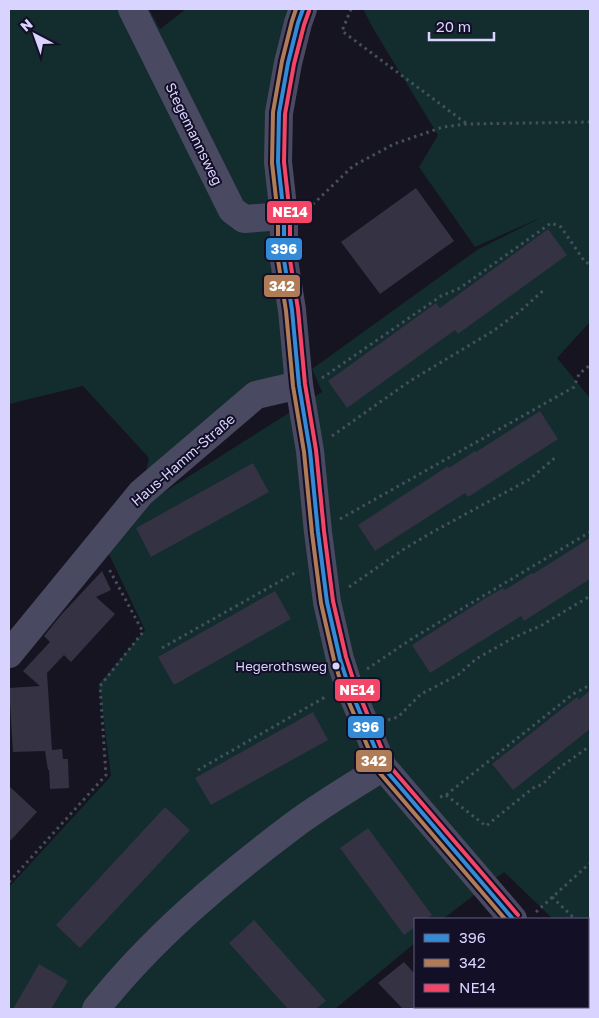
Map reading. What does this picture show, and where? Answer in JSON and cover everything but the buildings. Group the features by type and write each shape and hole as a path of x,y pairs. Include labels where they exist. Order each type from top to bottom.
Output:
{"street":[{"name":"Stegemannsweg","path":"132,9 232,210 244,219 284,216"},
{"path":"303,9 288,63 279,113 278,162 284,216 284,260 292,310 300,389 310,451 326,602 348,684 383,767 416,806 524,916"},
{"name":"Haus-Hamm-Straße","path":"9,654 141,493 256,396 300,389"},
{"path":"96,1009 117,982 182,917 233,872 295,824 383,767"}],"path":[{"path":"350,9 342,31 468,124"},
{"path":"284,216 307,210 353,166 394,144 443,127 468,124 590,122"},
{"path":"300,389 441,296 460,288 551,223 561,227 585,262 590,264"},
{"path":"310,451 410,381 493,331 519,312 544,289"},
{"path":"318,532 574,387 579,374 590,365"},
{"path":"326,602 422,538 530,479 557,456"},
{"path":"198,770 348,684 413,638 590,532"},
{"path":"9,882 106,775 100,686 143,632 96,547"},
{"path":"162,648 321,558"},
{"path":"367,729 398,716 421,694 458,675 476,659 513,638 542,625 590,596"},
{"path":"416,806 446,795 573,694 590,685"},
{"path":"446,795 486,826 533,788 543,784 556,770 590,746"},
{"path":"524,916 552,897 590,863"},
{"path":"552,897 574,918"}],"green space":[{"path":"9,9 149,9 160,29 186,9 303,9 288,63 299,385 256,396 141,493 149,458 83,386 9,404"},
{"path":"363,9 590,9 590,322 557,358 590,398 590,949 589,918 552,918 504,872 444,918 414,918 414,944 335,1009 9,1009 9,887 111,776 99,684 145,630 106,548 139,508 322,392 312,369 477,250 542,217 475,247 419,167 438,135"}],"transit line":[{"name":"342","path":"296,9 282,61 273,112 272,163 278,216 278,260 286,311 293,386 304,452 321,603 334,660 342,686 378,771 504,918"},
{"name":"396","path":"303,9 288,63 279,113 278,162 284,216 284,260 292,310 299,385 310,451 327,602 340,659 348,684 383,767 512,918"},
{"name":"NE14","path":"309,11 294,64 285,114 284,162 290,215 290,260 298,309 305,384 316,450 333,601 354,682 388,764 518,915"}],"place":[{"name":"Hegerothsweg","path":"336,666"}]}
